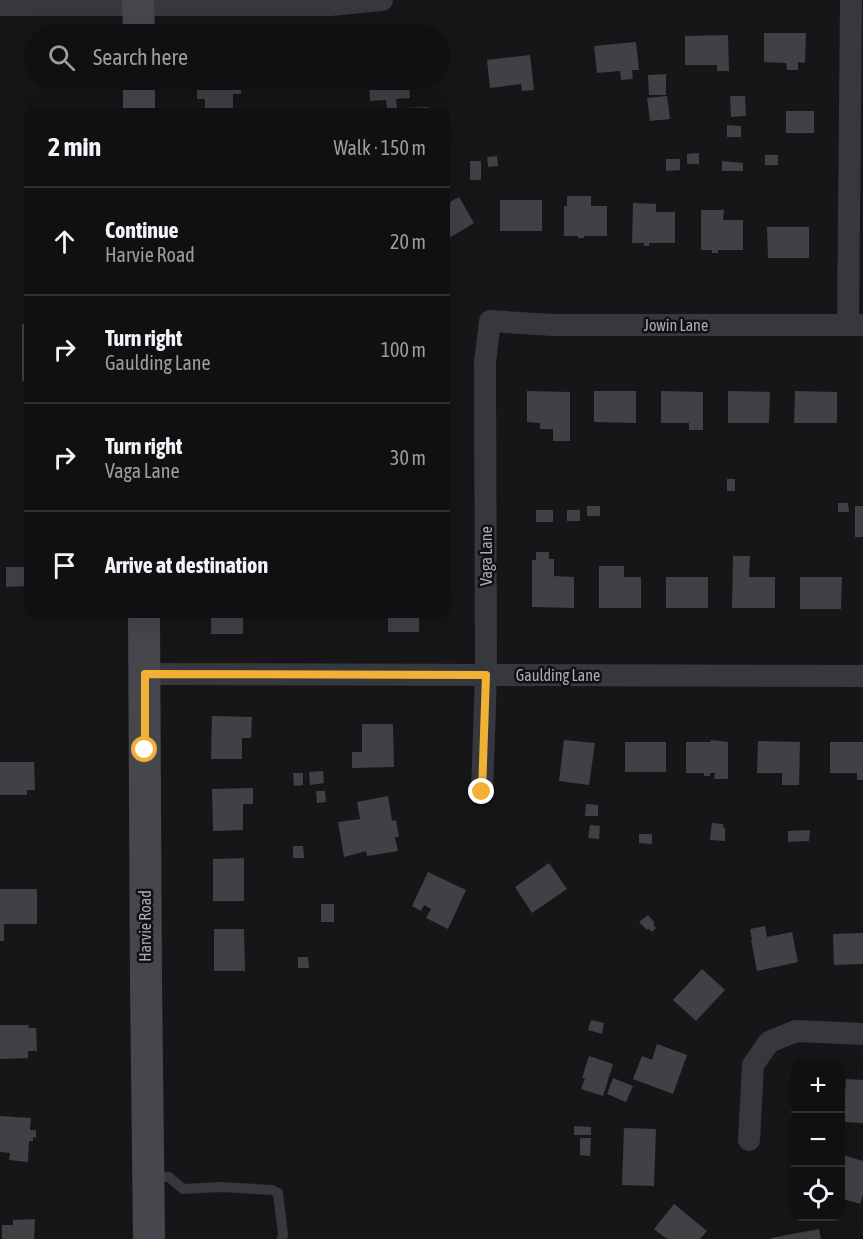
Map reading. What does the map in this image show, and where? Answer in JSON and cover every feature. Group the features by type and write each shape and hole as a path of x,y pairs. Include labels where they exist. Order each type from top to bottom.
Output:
{"street":[{"path":"0,4 139,13 330,5 382,0"},
{"path":"851,0 856,326"},
{"path":"139,90 140,108"},
{"name":"Jowin Lane","path":"490,321 552,325 856,326"},
{"name":"Vaga Lane","path":"482,792 486,675 485,362 490,321"},
{"name":"Harvie Road","path":"144,618 149,1239"},
{"name":"Gaulding Lane","path":"145,674 863,676"},
{"path":"749,1140 753,1065 769,1042 796,1031 863,1034"}],"lane":[{"path":"148,1176 169,1177 183,1189 221,1187 272,1190 278,1193 280,1201 282,1239"}],"building":[{"path":"764,33 806,33 805,63 798,62 798,70 787,70 786,63 764,62"},
{"path":"728,35 729,71 717,71 717,65 685,65 685,36"},
{"path":"636,42 639,70 632,70 633,79 621,80 620,71 597,73 594,46"},
{"path":"530,55 534,90 522,91 521,84 490,88 487,60"},
{"path":"666,74 666,95 649,95 648,75"},
{"path":"197,90 241,90 241,94 233,94 233,108 205,108 205,99 197,99"},
{"path":"369,90 410,90 410,98 396,99 397,108 387,108 386,100 370,101"},
{"path":"667,96 670,119 650,121 647,98"},
{"path":"730,96 745,96 746,116 731,117"},
{"path":"786,111 814,111 814,133 786,133"},
{"path":"727,125 741,126 741,137 727,137"},
{"path":"699,153 699,164 687,164 687,154"},
{"path":"765,155 778,155 778,165 765,165"},
{"path":"497,156 498,166 488,167 487,157"},
{"path":"666,159 680,159 680,170 666,171"},
{"path":"470,161 481,161 481,180 470,180"},
{"path":"722,161 743,163 743,171 722,171"},
{"path":"567,196 591,196 591,206 607,206 607,236 578,238 578,236 564,236 564,206 567,206"},
{"path":"459,197 474,223 450,238 450,202"},
{"path":"500,200 542,200 542,231 500,231"},
{"path":"633,203 656,204 656,212 675,212 675,243 649,243 649,246 644,246 644,243 632,243"},
{"path":"701,210 724,210 723,220 743,220 743,250 718,250 718,253 712,253 712,250 701,250"},
{"path":"767,227 809,227 809,258 768,258"},
{"path":"22,324 24,324 24,381 22,381"},
{"path":"527,391 570,392 570,441 553,441 553,429 540,429 540,423 527,422"},
{"path":"594,391 636,391 636,423 594,422"},
{"path":"661,391 703,392 703,430 689,430 689,423 661,423"},
{"path":"728,391 770,392 769,423 728,423"},
{"path":"795,391 837,392 837,423 794,423"},
{"path":"727,479 735,479 735,491 727,491"},
{"path":"838,503 848,503 849,512 838,512"},
{"path":"587,506 600,506 600,516 587,516"},
{"path":"855,506 863,506 863,537 855,537"},
{"path":"536,510 553,510 553,522 536,522"},
{"path":"567,510 580,510 580,521 567,521"},
{"path":"536,552 549,552 549,559 554,559 554,576 574,577 574,608 532,607 532,560 536,560"},
{"path":"733,556 750,556 749,577 775,577 775,608 732,608"},
{"path":"599,566 624,566 624,577 641,577 641,608 599,608"},
{"path":"6,567 24,567 24,586 6,587"},
{"path":"666,577 708,577 708,608 666,608"},
{"path":"800,577 842,577 841,609 800,609"},
{"path":"211,618 243,618 243,634 211,634"},
{"path":"388,618 419,618 419,632 388,632"},
{"path":"212,716 252,717 251,738 242,738 242,759 211,759"},
{"path":"362,724 393,724 394,767 352,768 352,752 362,752"},
{"path":"564,740 595,743 589,785 559,781"},
{"path":"710,740 728,742 728,779 714,779 715,773 704,776 704,773 686,773 686,742 711,742"},
{"path":"758,741 800,742 799,785 782,785 782,773 757,773"},
{"path":"625,742 666,742 666,772 625,772"},
{"path":"830,742 863,742 863,780 857,780 857,773 830,773"},
{"path":"0,762 34,762 35,790 27,790 27,795 0,795"},
{"path":"323,771 324,783 310,785 309,772"},
{"path":"293,773 303,773 303,785 294,786"},
{"path":"253,788 253,804 243,804 243,830 213,831 212,789"},
{"path":"316,791 325,791 326,802 317,803"},
{"path":"388,796 392,821 396,820 399,837 395,837 398,851 367,856 366,851 344,857 338,822 360,819 357,802"},
{"path":"586,804 598,805 598,816 585,816"},
{"path":"712,823 723,824 725,841 710,840"},
{"path":"590,825 600,826 599,839 588,838"},
{"path":"810,830 809,841 788,842 788,831"},
{"path":"639,834 652,834 652,844 639,843"},
{"path":"293,846 303,846 304,858 293,858"},
{"path":"244,858 244,901 213,901 213,859"},
{"path":"549,863 567,889 532,913 515,887"},
{"path":"428,872 466,890 448,929 426,918 431,909 424,905 421,911 412,906"},
{"path":"0,889 37,889 37,924 4,924 4,941 0,941"},
{"path":"321,904 334,904 334,922 321,922"},
{"path":"648,915 655,923 653,924 656,928 652,932 639,922"},
{"path":"765,926 767,937 792,932 798,962 757,971 750,929"},
{"path":"214,929 244,929 245,971 214,971"},
{"path":"863,933 863,964 834,965 833,934"},
{"path":"298,957 308,957 309,968 298,968"},
{"path":"702,969 725,990 696,1021 673,1000"},
{"path":"591,1020 604,1023 602,1034 588,1030"},
{"path":"0,1025 29,1025 28,1028 36,1028 37,1051 28,1051 28,1058 0,1059"},
{"path":"657,1044 687,1055 673,1094 633,1079 642,1056 652,1060"},
{"path":"589,1056 613,1064 603,1096 581,1089"},
{"path":"613,1078 633,1086 626,1102 607,1094"},
{"path":"846,1079 863,1080 863,1123 845,1122"},
{"path":"0,1116 31,1118 30,1130 36,1130 36,1138 33,1137 33,1141 29,1141 28,1162 9,1160 10,1153 0,1152"},
{"path":"574,1126 591,1127 591,1135 574,1135"},
{"path":"624,1128 656,1129 654,1186 622,1185"},
{"path":"580,1138 591,1138 590,1156 580,1155"},
{"path":"845,1156 863,1161 863,1195 860,1204 845,1200"},
{"path":"674,1204 707,1231 700,1239 667,1239 654,1229"},
{"path":"35,1219 34,1239 2,1239 2,1225 13,1225 13,1220"},
{"path":"819,1229 821,1239 771,1239 771,1238"}],"route":[{"path":"145,750 145,674 486,675 482,792"}]}
